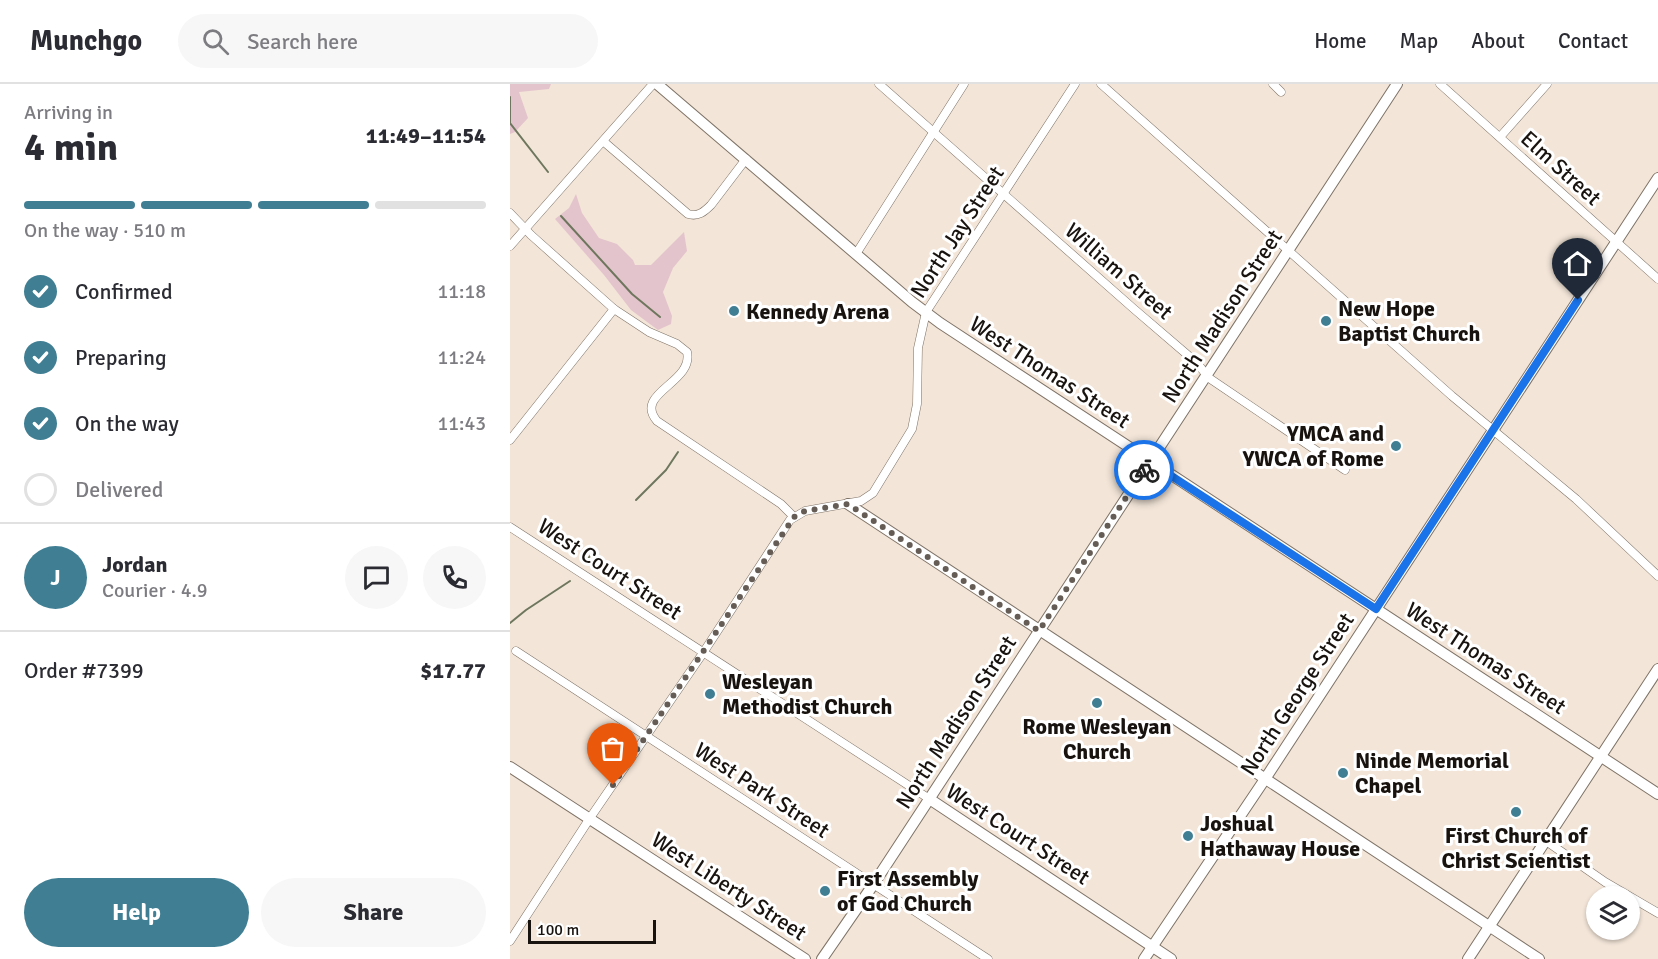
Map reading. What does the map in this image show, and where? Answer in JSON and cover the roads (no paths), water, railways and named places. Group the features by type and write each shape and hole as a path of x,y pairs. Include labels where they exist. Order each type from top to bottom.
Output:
{"street":[{"path":"510,246 652,84"},
{"name":"West Thomas Street","path":"657,84 926,312 1150,462 1658,794"},
{"name":"William Street","path":"879,84 1197,363 1218,386 1345,470"},
{"path":"856,254 964,84"},
{"name":"North Jay Street","path":"794,517 805,511 861,501 873,493 912,429 917,405 918,348 926,312 1075,84"},
{"path":"1101,84 1493,431 1576,499 1658,576"},
{"path":"1273,84 1281,92"},
{"name":"North Madison Street","path":"822,959 873,885 1397,84"},
{"name":"Elm Street","path":"1440,84 1658,279"},
{"path":"1500,137 1547,84"},
{"path":"603,141 688,214 694,216 704,212 711,205 746,159"},
{"name":"North George Street","path":"1144,959 1265,779 1658,178"},
{"path":"510,213 531,235 614,309 649,332 677,344 687,352 688,364 651,406 652,415 657,422 781,504 794,517 590,818 510,941"},
{"path":"510,440 614,309"},
{"path":"848,504 1539,959"},
{"name":"West Court Street","path":"510,527 928,798 1171,959"},
{"name":"West Park Street","path":"516,651 988,959"},
{"path":"1468,959 1658,669"},
{"name":"West Liberty Street","path":"510,767 805,959"},
{"path":"1546,841 1605,882 1658,914"}],"waterway":[{"path":"510,97 510,123 548,172"},
{"path":"561,216 632,294 660,317"},
{"path":"636,500 666,470 678,452"},
{"path":"586,561 590,556"},
{"path":"510,623 570,581"}],"place":[{"name":"Kennedy Arena","path":"734,311"},
{"name":"New Hope Baptist Church","path":"1326,321"},
{"name":"YMCA and YWCA of Rome","path":"1396,446"},
{"name":"Wesleyan Methodist Church","path":"710,694"},
{"name":"Rome Wesleyan Church","path":"1097,703"},
{"name":"Ninde Memorial Chapel","path":"1343,773"},
{"name":"First Church of Christ Scientist","path":"1516,812"},
{"name":"Joshual Hathaway House","path":"1188,836"},
{"name":"First Assembly of God Church","path":"825,891"}]}
